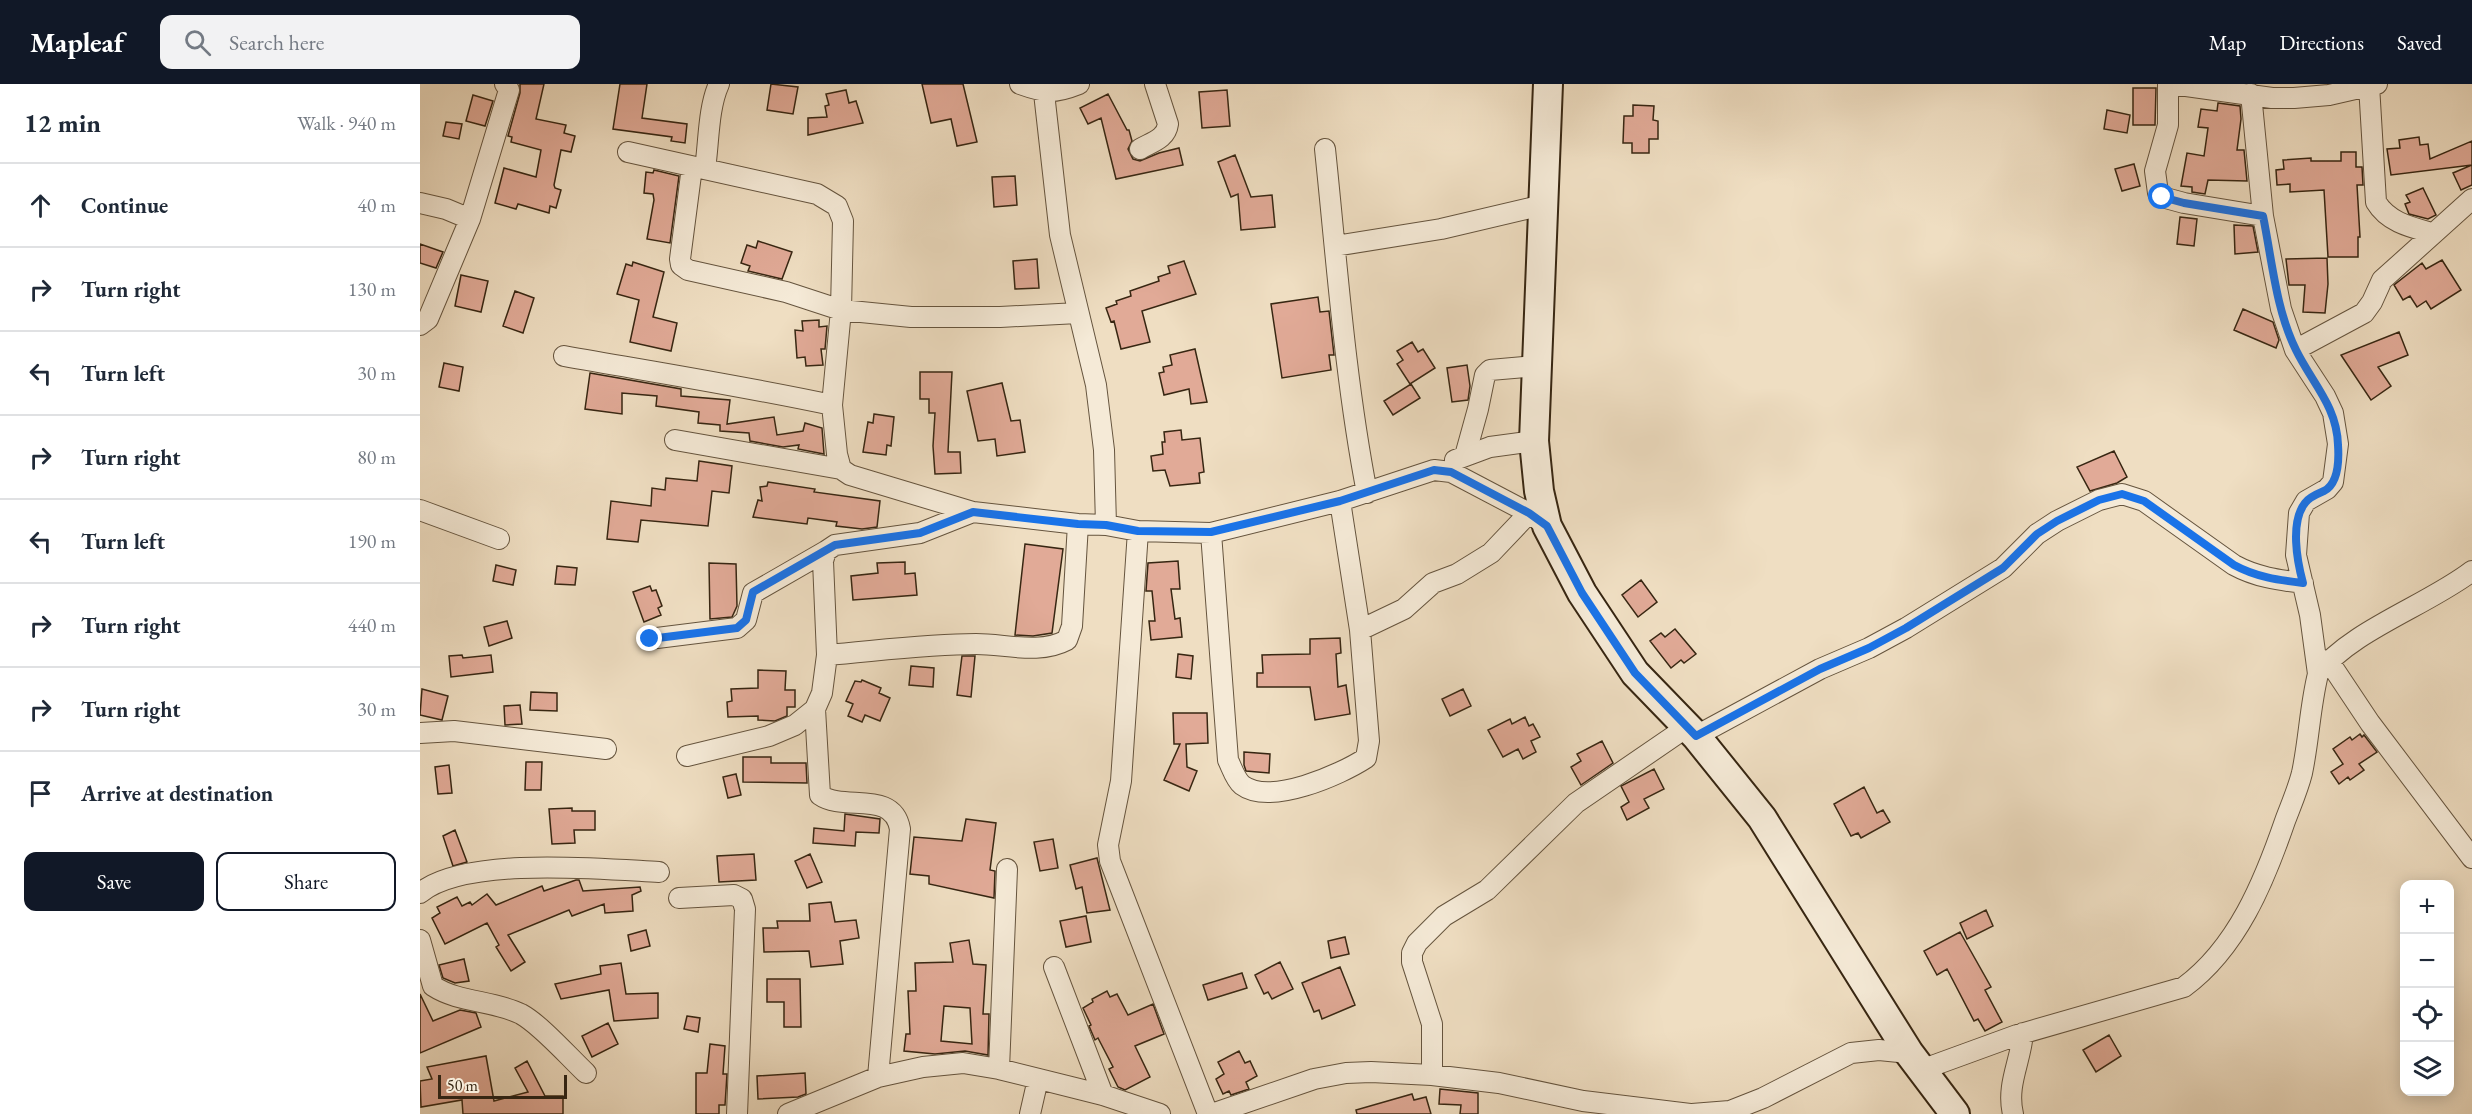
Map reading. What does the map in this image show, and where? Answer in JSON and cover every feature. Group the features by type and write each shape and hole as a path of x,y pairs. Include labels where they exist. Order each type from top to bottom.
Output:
{"street":[{"path":"420,325 428,319 470,219 509,90 505,84"},
{"path":"719,84 711,105 711,130 684,220 680,259 681,265 688,270 786,292 841,310 911,317 1000,317 1078,313"},
{"path":"1020,84 1044,93 1068,89 1079,84"},
{"path":"1140,149 1164,136 1167,131 1168,124 1155,84"},
{"path":"1538,519 1539,491 1534,441 1548,84"},
{"path":"2263,216 2184,203 2162,197 2158,193 2155,171 2168,125 2170,84 2253,91 2272,98 2329,95 2373,85 2376,202 2383,214 2390,218 2432,233"},
{"path":"2253,91 2263,216 2281,309 2295,350 2325,396 2333,413 2338,444 2333,482 2327,489 2306,501 2299,513 2296,555 2314,638 2323,667 2370,723 2472,858"},
{"path":"1044,93 1060,236 1096,385 1104,450 1106,525"},
{"path":"1325,149 1342,332 1356,434 1367,493"},
{"path":"628,152 817,194 837,206 843,220 841,310 832,405 837,454 841,469"},
{"path":"2295,350 2364,313 2382,280 2472,199"},
{"path":"420,203 446,209 470,219"},
{"path":"1335,246 1441,229 1543,206"},
{"path":"564,356 734,385 832,405"},
{"path":"1464,456 1485,375 1490,370 1536,366"},
{"path":"675,440 841,469 850,475 973,512 1106,525 1138,531 1211,532 1367,493 1434,470 1490,447 1534,441"},
{"path":"1434,470 1451,472 1538,519 1582,593 1635,673 1691,731 1762,818 1915,1062 1954,1114"},
{"path":"1432,1075 1432,1024 1412,962 1412,953 1417,943 1444,916 1487,890 1576,803 1691,731 1869,648 1906,628 2003,568 2037,534 2057,521 2099,500 2122,494 2144,501 2234,565 2249,573 2262,578 2303,583"},
{"path":"1211,532 1228,760 1239,783 1253,792 1294,790 1352,767 1366,758 1369,741 1360,630 1340,501"},
{"path":"420,510 499,539"},
{"path":"650,639 737,628 746,620 753,592 835,545 920,533 973,512"},
{"path":"1360,630 1404,609 1433,583 1456,574 1491,553 1538,519"},
{"path":"827,655 976,644 1033,648 1057,646 1067,640 1072,626 1078,524"},
{"path":"1138,531 1121,781 1108,845 1110,861 1210,1114 1314,1080 1346,1073 1432,1075 1499,1083 1583,1108 1691,1114 1730,1111 1763,1098 1851,1053 1879,1050 1915,1062 2184,987 2210,964 2238,928 2258,892 2301,776 2309,736 2312,694 2323,667 2358,640 2472,571"},
{"path":"826,551 823,561 827,655 822,693 815,709 820,795 825,798 891,809 898,817 900,829 878,1077"},
{"path":"687,756 769,736 795,725 815,709"},
{"path":"420,733 454,731 606,749"},
{"path":"420,893 441,882 474,873 577,867 659,872"},
{"path":"999,1069 1007,869"},
{"path":"679,898 734,895 742,899 745,909 737,1114"},
{"path":"420,940 433,986 443,993 506,1008 522,1015 586,1073"},
{"path":"1054,967 1103,1095"},
{"path":"2013,1114 2010,1089 2023,1033"},
{"path":"788,1114 878,1077 923,1067 963,1063 999,1069 1103,1095 1160,1114"},
{"path":"1030,1114 1038,1079"}],"building":[{"path":"520,84 544,84 536,119 566,125 564,133 575,136 571,152 561,150 554,185 555,188 561,190 556,208 550,206 549,213 518,204 516,209 495,203 504,168 536,177 541,150 511,142 512,137 508,136 520,93"},
{"path":"620,84 647,84 642,118 687,124 685,143 671,141 672,137 613,129"},
{"path":"771,84 798,87 793,114 767,110"},
{"path":"922,84 963,84 977,142 957,146 951,119 931,123"},
{"path":"2133,88 2156,88 2155,125 2133,125"},
{"path":"846,90 849,103 856,101 863,123 808,135 808,118 827,117 825,106 829,105 826,94"},
{"path":"1227,90 1230,126 1202,128 1199,92"},
{"path":"1108,94 1129,130 1132,141 1128,149 1133,159 1140,161 1179,148 1183,165 1116,179 1101,118 1088,124 1080,108"},
{"path":"473,95 493,101 485,126 466,121"},
{"path":"2218,103 2240,106 2241,119 2237,150 2244,150 2247,181 2208,180 2205,194 2192,192 2192,187 2181,186 2187,153 2204,156 2208,128 2198,127 2201,109 2217,111"},
{"path":"1633,105 1654,106 1653,120 1658,121 1658,139 1649,139 1649,153 1632,153 1632,143 1623,143 1624,116 1633,116"},
{"path":"2107,110 2130,115 2127,133 2104,129"},
{"path":"446,122 462,124 459,139 443,136"},
{"path":"2419,137 2420,145 2428,144 2430,159 2472,141 2472,165 2391,175 2387,149 2400,148 2399,140"},
{"path":"2341,152 2356,152 2356,167 2362,167 2363,185 2357,185 2360,237 2358,237 2358,257 2328,257 2324,190 2290,192 2290,184 2277,185 2276,170 2284,169 2283,160 2311,158 2311,161 2341,161"},
{"path":"1235,155 1251,197 1272,195 1275,227 1241,230 1238,194 1231,197 1218,162"},
{"path":"2134,164 2140,186 2122,191 2115,169"},
{"path":"2472,165 2472,185 2461,190 2453,173"},
{"path":"654,170 679,176 670,243 647,239 654,200 653,194 644,193 646,172 653,173"},
{"path":"1015,176 1017,205 994,207 992,177"},
{"path":"2423,188 2436,215 2428,219 2409,214 2405,204 2410,202 2406,195"},
{"path":"2180,217 2197,219 2194,246 2177,244"},
{"path":"2234,225 2253,226 2258,252 2235,254"},
{"path":"758,241 792,252 782,279 748,271 750,266 741,263 747,245 756,248"},
{"path":"420,244 443,252 436,268 420,263"},
{"path":"2327,258 2328,284 2325,313 2303,312 2305,285 2289,285 2286,259"},
{"path":"1037,259 1039,288 1015,289 1013,261"},
{"path":"2442,260 2461,290 2431,309 2426,301 2417,307 2410,296 2403,300 2394,285 2422,263 2426,269"},
{"path":"1184,261 1196,294 1142,311 1150,342 1121,349 1114,321 1111,322 1106,308 1117,304 1116,301 1131,296 1130,291 1159,281 1158,277 1170,273 1168,266"},
{"path":"633,262 664,272 653,317 677,323 671,351 630,342 639,300 617,294 626,264 632,266"},
{"path":"461,275 488,281 481,312 455,306"},
{"path":"515,291 534,298 523,333 503,326"},
{"path":"1318,297 1320,312 1329,311 1334,355 1329,355 1331,370 1282,378 1271,304"},
{"path":"2243,309 2273,322 2279,340 2276,348 2234,330"},
{"path":"819,320 819,327 827,326 825,349 821,349 823,365 806,366 805,357 797,358 795,330 803,331 802,321"},
{"path":"2399,332 2408,355 2378,367 2391,386 2371,400 2341,355"},
{"path":"1412,342 1418,352 1423,349 1435,368 1410,384 1397,364 1403,360 1397,351"},
{"path":"1195,349 1207,402 1191,404 1189,389 1164,395 1159,373 1164,372 1163,367 1172,365 1170,355"},
{"path":"444,363 463,367 459,391 439,387"},
{"path":"1467,365 1470,386 1468,400 1452,402 1447,368"},
{"path":"920,372 952,372 948,452 960,452 961,473 935,474 933,446 935,413 929,413 929,399 920,399"},
{"path":"590,373 681,389 681,396 730,400 727,424 774,417 777,435 803,431 805,423 822,428 824,454 798,449 799,445 783,447 750,441 749,433 720,431 720,425 698,423 699,412 656,406 657,396 622,393 622,414 585,409"},
{"path":"1002,383 1011,421 1020,420 1025,452 997,456 995,439 978,441 967,391"},
{"path":"1411,384 1420,398 1393,415 1384,401"},
{"path":"874,414 894,417 891,446 887,445 886,455 863,452 868,422 873,423"},
{"path":"1181,430 1182,440 1200,438 1204,472 1199,473 1200,483 1170,486 1165,470 1153,471 1151,456 1163,454 1164,432"},
{"path":"2114,451 2127,477 2117,483 2090,491 2077,467"},
{"path":"699,461 732,466 729,493 712,491 708,526 641,520 638,542 607,539 611,501 651,506 652,488 665,490 666,478 697,481"},
{"path":"768,482 815,489 814,492 880,501 877,527 862,529 836,526 837,522 808,518 807,524 753,517 758,500 762,501 760,487 767,486"},
{"path":"1025,544 1063,549 1052,633 1033,636 1015,635"},
{"path":"1178,561 1180,589 1171,589 1175,619 1180,618 1182,637 1151,640 1149,621 1155,621 1152,591 1146,591 1148,563"},
{"path":"905,562 905,574 915,573 917,595 853,600 851,576 878,573 877,563"},
{"path":"709,563 736,564 737,606 732,617 710,619"},
{"path":"496,565 516,570 513,585 493,581"},
{"path":"557,566 577,568 575,585 555,584"},
{"path":"1641,580 1657,602 1638,617 1622,595"},
{"path":"650,586 652,591 656,590 662,606 658,608 661,615 644,622 633,592"},
{"path":"507,621 512,638 489,646 484,627"},
{"path":"1675,629 1696,654 1684,663 1681,660 1671,668 1650,641 1661,633 1665,637"},
{"path":"1340,638 1341,653 1336,654 1338,687 1346,685 1350,714 1315,720 1310,687 1257,687 1257,673 1263,673 1262,655 1310,654 1310,639"},
{"path":"1178,654 1193,656 1191,679 1176,677"},
{"path":"462,655 463,658 491,655 493,672 451,677 449,656"},
{"path":"962,656 975,656 971,697 957,695"},
{"path":"911,666 934,668 933,687 909,685"},
{"path":"758,670 786,671 785,690 795,690 795,707 787,707 787,716 775,721 758,720 758,716 728,717 727,702 732,701 731,689 758,688"},
{"path":"862,680 881,688 879,693 890,698 880,721 865,715 862,722 848,716 853,704 846,701 855,681 861,682"},
{"path":"422,689 448,696 442,720 420,715"},
{"path":"1463,689 1471,706 1450,716 1442,699"},
{"path":"531,692 557,693 557,711 530,710"},
{"path":"520,705 522,724 505,725 504,706"},
{"path":"1173,713 1207,713 1208,743 1186,744 1187,767 1197,771 1189,791 1164,780 1180,744 1174,744"},
{"path":"1525,717 1529,726 1533,724 1540,737 1531,741 1536,752 1523,759 1518,749 1503,757 1488,730 1510,719 1512,724"},
{"path":"2360,734 2362,737 2364,735 2377,752 2359,764 2364,770 2350,780 2348,777 2339,784 2331,772 2343,764 2333,749 2350,737 2352,740"},
{"path":"1602,741 1613,763 1581,785 1571,767 1581,761 1577,754"},
{"path":"1244,752 1270,754 1269,773 1246,771"},
{"path":"743,757 771,757 771,763 806,763 807,783 743,782"},
{"path":"526,762 542,762 541,790 525,790"},
{"path":"449,765 452,793 438,794 435,767"},
{"path":"1654,769 1664,789 1644,799 1649,808 1627,820 1621,807 1629,802 1621,786"},
{"path":"736,774 741,795 728,798 723,777"},
{"path":"1864,787 1877,813 1883,810 1890,822 1861,838 1858,833 1851,836 1834,804"},
{"path":"572,808 572,811 595,811 595,830 574,830 575,843 552,844 549,809"},
{"path":"845,814 880,819 879,833 856,832 855,846 813,843 814,828 844,831"},
{"path":"966,819 996,823 990,870 995,871 994,898 929,884 929,876 910,874 914,837 962,841"},
{"path":"455,830 467,862 453,866 443,836"},
{"path":"1053,839 1058,868 1040,871 1034,842"},
{"path":"754,854 756,880 719,882 717,856"},
{"path":"810,854 822,882 807,888 795,861"},
{"path":"1097,858 1110,910 1087,913 1082,887 1076,889 1070,865"},
{"path":"579,880 583,891 640,887 641,891 632,895 633,911 605,913 604,904 572,916 569,910 508,935 525,962 511,971 496,947 499,945 487,923 445,944 432,918 440,913 437,907 457,897 462,906 470,902 472,905 487,894 496,905 542,886 544,891"},
{"path":"831,902 835,922 856,920 859,938 840,941 843,964 811,967 809,951 764,952 763,928 778,928 777,921 810,921 809,904"},
{"path":"1986,910 1993,926 1967,939 1960,923"},
{"path":"1086,916 1091,942 1066,947 1060,921"},
{"path":"646,930 650,946 631,951 628,935"},
{"path":"1960,932 1991,987 1985,990 2002,1022 1985,1031 1978,1019 1974,1021 1947,969 1937,975 1924,951"},
{"path":"1345,937 1349,954 1331,958 1328,941"},
{"path":"969,940 973,964 986,965 983,1014 989,1014 988,1055 965,1051 935,1054 904,1051 906,1034 910,1034 908,991 916,991 915,963 953,962 950,943","holes":["944,1006 970,1008 972,1044 941,1041"]},
{"path":"464,959 469,981 455,983 443,978 439,965"},
{"path":"1280,962 1293,989 1272,999 1268,992 1264,994 1255,975"},
{"path":"621,963 626,994 658,993 658,1018 614,1021 609,990 561,999 555,984 601,974 600,966"},
{"path":"1340,967 1355,1005 1322,1019 1319,1010 1314,1012 1302,983"},
{"path":"1242,973 1247,988 1208,1000 1203,985"},
{"path":"767,979 800,979 801,1027 784,1027 784,1002 767,1002"},
{"path":"1107,991 1110,997 1117,994 1128,1015 1153,1004 1164,1034 1135,1046 1150,1077 1125,1090 1118,1087 1109,1069 1113,1067 1098,1038 1095,1040 1083,1008 1093,1002 1092,999"},
{"path":"420,994 433,1021 460,1010 476,1013 481,1027 420,1053"},
{"path":"687,1016 700,1018 698,1032 684,1029"},
{"path":"608,1023 618,1044 592,1057 582,1036"},
{"path":"2109,1035 2121,1056 2096,1072 2083,1050"},
{"path":"710,1044 725,1046 723,1074 727,1074 725,1105 719,1105 719,1114 696,1114 696,1073 707,1073"},
{"path":"1239,1051 1245,1063 1250,1061 1257,1076 1246,1082 1249,1089 1231,1095 1229,1091 1223,1094 1216,1079 1224,1074 1218,1062"},
{"path":"486,1056 494,1101 528,1092 515,1068 527,1061 545,1096 563,1096 563,1114 463,1114 462,1100 421,1107 420,1081 432,1079 427,1067"},
{"path":"805,1073 806,1094 798,1097 758,1099 757,1076"},
{"path":"1440,1089 1478,1093 1478,1114 1460,1114 1461,1105 1439,1104"},
{"path":"1412,1094 1414,1100 1426,1097 1431,1114 1357,1114 1356,1110"}],"route":[{"path":"650,639 737,628 746,620 753,592 835,545 920,533 973,512 1106,525 1138,531 1211,532 1340,501 1434,470 1451,472 1529,513 1547,526 1582,593 1635,673 1696,736 1820,669 1869,648 1906,628 2003,568 2037,534 2057,521 2099,500 2122,494 2144,501 2234,565 2249,573 2262,578 2303,583 2296,555 2299,513 2306,501 2327,489 2333,482 2336,475 2338,444 2333,413 2325,396 2295,350 2281,309 2263,216 2184,203 2162,197"}]}
